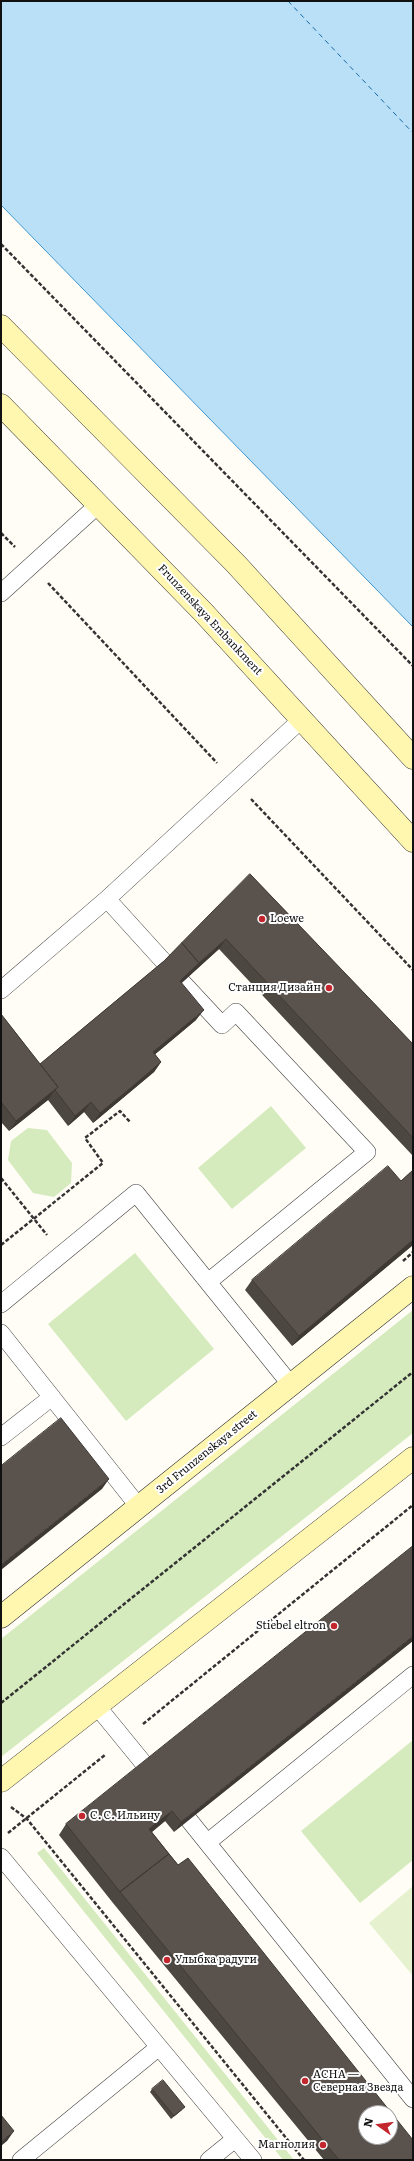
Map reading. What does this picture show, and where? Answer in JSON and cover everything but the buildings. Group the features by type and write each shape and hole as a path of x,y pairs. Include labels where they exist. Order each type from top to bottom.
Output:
{"main road":[{"path":"1,326 236,564 413,758"},
{"name":"Frunzenskaya Embankment","path":"1,406 198,606 413,841"},
{"name":"3rd Frunzenskaya street","path":"1,1617 413,1287"},
{"path":"1,1781 413,1458"}],"lane":[{"path":"1,593 99,504"},
{"path":"1,990 107,899 302,718"},
{"path":"107,899 165,963"},
{"path":"182,982 222,1025 236,1012 367,1152 208,1282"},
{"path":"1,1304 136,1193 292,1385"},
{"path":"1,1333 139,1507"},
{"path":"1,1437 52,1397"},
{"path":"208,1842 413,1675"},
{"path":"96,1705 145,1765"},
{"path":"190,1820 413,2099"},
{"path":"1,1856 253,2160"},
{"path":"21,2160 159,2047"},
{"path":"209,2160 236,2139"}],"path":[{"path":"1,244 413,666"},
{"path":"1,534 413,970"},
{"path":"1,1245 103,1163 85,1138 120,1111 130,1122"},
{"path":"1,1178 48,1236"},
{"path":"1,1703 413,1372"},
{"path":"6,1834 27,1819 413,1506"},
{"path":"9,1805 27,1819 304,2160"}],"green space":[{"path":"271,1106 306,1148 232,1209 198,1168"},
{"path":"28,1128 47,1130 72,1163 71,1183 54,1197 33,1193 8,1160 11,1141"},
{"path":"135,1253 214,1349 126,1421 48,1324"},
{"path":"413,1310 413,1433 1,1757 1,1639"},
{"path":"413,1740 413,1860 360,1903 301,1831"},
{"path":"44,1848 294,2160 283,2160 37,1853"},
{"path":"413,1886 413,1976 369,1923"}],"water":[{"path":"1,1 413,1 413,627 1,205"}],"ferry route":[{"path":"288,1 413,133"}],"place":[{"name":"Loewe","path":"262,919"},
{"name":"Станция Дизайн","path":"329,988"},
{"name":"Stiebel eltron","path":"334,1626"},
{"name":"С. С. Ильину","path":"82,1816"},
{"name":"Улыбка радуги","path":"167,1960"},
{"name":"АСНА — Северная Звезда","path":"305,2081"},
{"name":"Магнолия","path":"323,2145"}]}
